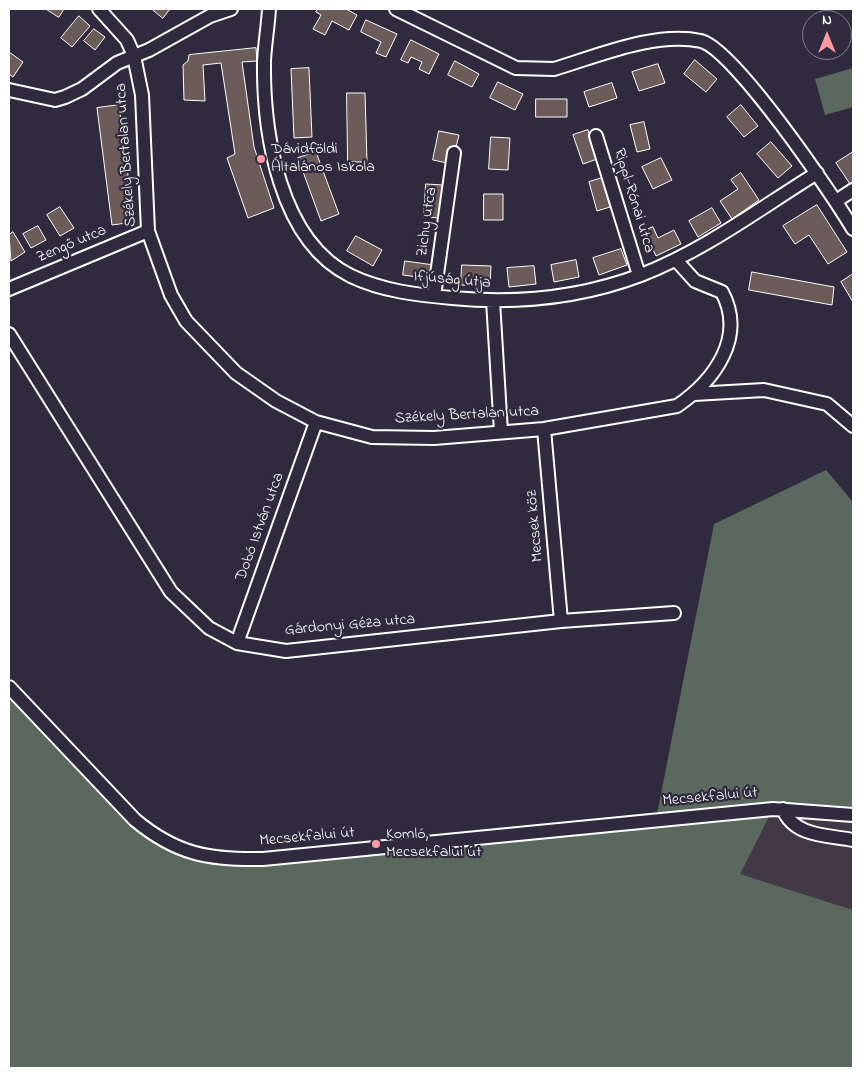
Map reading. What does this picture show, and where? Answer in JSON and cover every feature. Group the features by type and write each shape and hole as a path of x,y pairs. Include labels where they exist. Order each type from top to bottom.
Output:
{"street":[{"name":"Székely Bertalan utca","path":"99,9 127,40 134,56 142,95 148,231 171,295 186,321 236,373 276,401 316,422 372,437 434,438 544,429 663,410 677,406 694,394"},
{"path":"9,90 55,100 65,97 82,89 103,72 149,50 210,16 230,9"},
{"name":"Ifjúság útja","path":"269,9 264,58 267,122 275,159 293,217 307,240 329,261 350,276 401,292 493,301 538,299 570,294 639,275 676,260 710,242 744,218 817,173"},
{"path":"396,9 516,68 554,69 660,39 680,38 704,42 716,51 744,79 817,173 853,229"},
{"name":"Rippl-Rónai utca","path":"596,136 639,275"},
{"name":"Zichy utca","path":"434,296 454,153"},
{"path":"836,201 853,190"},
{"name":"Zengő utca","path":"9,290 148,231"},
{"path":"676,260 695,282 722,292 730,307 729,343 719,364 694,394"},
{"path":"493,301 501,432"},
{"name":"Gárdonyi Géza utca","path":"9,334 171,592 209,628 238,642 286,651 561,621 674,612"},
{"path":"694,394 764,390 827,404 853,426"},
{"name":"Dobó István utca","path":"238,642 316,422"},
{"name":"Mecsek köz","path":"544,429 561,621"},
{"name":"Mecsekfalui út","path":"9,688 135,820 156,838 181,849 230,860 263,859 783,809 853,815"},
{"path":"783,809 791,822 808,832 853,840"}],"shaded area":[{"path":"773,809 853,815 853,910 739,874"}],"green space":[{"path":"853,68 853,107 825,115 815,79"},
{"path":"826,470 853,502 853,815 773,809 740,874 853,910 853,1068 9,1068 9,687 156,838 230,860 656,819 714,524"}],"building":[{"path":"46,9 64,9 59,17"},
{"path":"152,9 170,9 163,18"},
{"path":"318,9 346,9 357,15 349,30 332,21 325,35 313,29 321,15 316,12"},
{"path":"79,16 90,26 72,47 61,38"},
{"path":"366,20 397,34 386,57 376,53 381,42 361,32"},
{"path":"94,29 105,37 95,50 84,41"},
{"path":"411,40 439,54 429,74 419,69 422,62 411,57 408,63 401,60"},
{"path":"256,48 257,61 242,62 254,147 274,208 248,218 227,158 235,154 221,63 203,65 205,101 184,100 183,65 188,61 189,55"},
{"path":"9,52 23,62 13,77 9,74"},
{"path":"695,60 717,79 706,92 684,74"},
{"path":"455,61 479,74 472,87 448,75"},
{"path":"658,64 665,83 639,91 632,72"},
{"path":"309,68 312,137 294,138 291,69"},
{"path":"498,82 523,94 515,110 490,98"},
{"path":"612,83 617,98 589,107 584,92"},
{"path":"347,93 365,93 367,162 348,162"},
{"path":"536,99 567,99 567,117 536,117"},
{"path":"119,105 134,222 112,225 97,108"},
{"path":"741,105 758,126 744,137 727,117"},
{"path":"644,122 650,149 637,152 630,125"},
{"path":"588,130 597,159 583,164 573,135"},
{"path":"439,131 459,135 452,164 433,160"},
{"path":"491,137 510,138 508,170 489,169"},
{"path":"771,142 792,166 778,178 757,154"},
{"path":"316,152 339,214 321,221 298,158"},
{"path":"853,152 853,182 850,184 836,163"},
{"path":"661,158 672,180 653,189 642,167"},
{"path":"741,173 759,200 732,219 720,201 738,189 731,180"},
{"path":"602,178 610,207 597,211 589,182"},
{"path":"426,184 443,185 441,218 424,217"},
{"path":"484,194 503,194 503,220 484,220"},
{"path":"817,205 847,252 828,264 809,235 795,244 783,226"},
{"path":"60,207 74,228 60,236 47,215"},
{"path":"712,208 721,223 698,237 689,221"},
{"path":"38,226 46,240 31,248 23,234"},
{"path":"653,227 658,238 674,230 681,244 656,256 644,231"},
{"path":"13,232 25,252 11,261 9,235"},
{"path":"356,236 382,250 373,266 347,251"},
{"path":"621,249 627,265 599,275 593,258"},
{"path":"576,260 579,277 554,282 551,265"},
{"path":"405,261 434,265 431,279 403,275"},
{"path":"462,265 491,266 490,287 461,285"},
{"path":"534,266 536,284 509,287 507,268"},
{"path":"752,272 834,287 832,305 749,290"},
{"path":"853,274 853,302 841,282"}],"place":[{"name":"Dávidföldi Általános Iskola","path":"261,159"},
{"name":"Komló, Mecsekfalui út","path":"376,844"}]}
